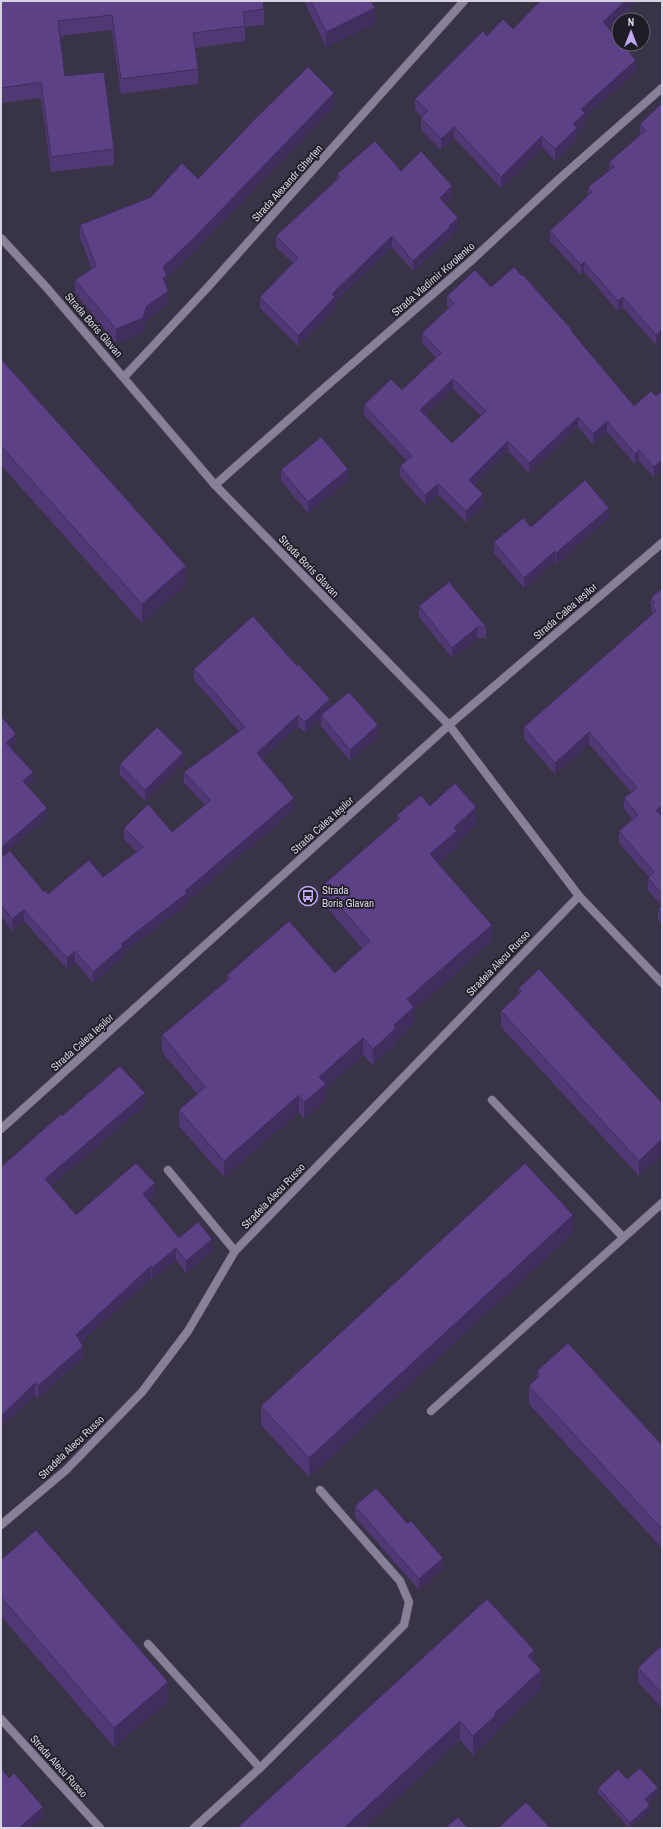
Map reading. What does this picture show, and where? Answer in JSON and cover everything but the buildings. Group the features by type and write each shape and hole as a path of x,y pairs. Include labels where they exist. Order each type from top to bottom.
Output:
{"street":[{"name":"Strada Alexandr Gherțen","path":"124,377 208,287 464,1"},
{"name":"Strada Vladimir Korolenko","path":"216,485 322,390 472,260 559,179 662,88"},
{"name":"Strada Boris Glavan","path":"1,238 47,288 216,485 449,725 578,896 662,983"},
{"name":"Strada Calea Ieșilor","path":"1,1129 449,725 662,543"},
{"name":"Stradela Alecu Russo","path":"1,1525 66,1470 142,1392 188,1331 235,1251 578,896"},
{"path":"492,1100 623,1237"},
{"path":"168,1170 235,1251"},
{"path":"431,1411 662,1203"},
{"path":"194,1828 260,1768 404,1625 409,1602 400,1581 320,1490"},
{"path":"148,1644 260,1768"},
{"name":"Strada Alecu Russo","path":"1,1719 100,1828"}],"place":[{"name":"Strada Boris Glavan","path":"308,896"}]}
